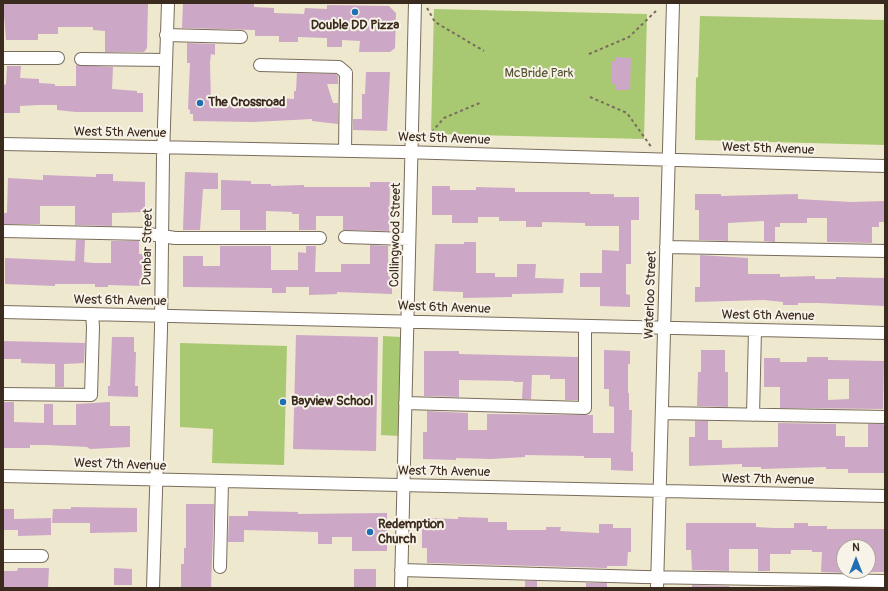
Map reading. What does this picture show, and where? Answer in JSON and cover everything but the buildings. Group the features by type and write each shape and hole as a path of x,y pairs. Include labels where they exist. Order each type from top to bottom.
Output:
{"street":[{"name":"Dunbar Street","path":"153,588 161,316 163,148 168,3"},
{"name":"Collingwood Street","path":"401,588 407,320 410,239 416,148 415,3"},
{"name":"Waterloo Street","path":"657,583 673,3"},
{"path":"166,35 241,37"},
{"path":"3,58 58,58"},
{"path":"81,59 166,60"},
{"path":"260,65 339,67 346,73 345,151"},
{"name":"West 5th Avenue","path":"3,144 345,151 416,148 668,160 885,166"},
{"path":"3,231 254,239 269,237 320,238"},
{"path":"345,237 410,239"},
{"path":"666,247 885,251"},
{"name":"West 6th Avenue","path":"3,312 407,320 585,327 885,333"},
{"path":"3,394 90,395 94,327 92,314"},
{"path":"405,403 585,408 585,327"},
{"path":"753,414 755,330"},
{"path":"662,413 885,417"},
{"name":"West 7th Avenue","path":"3,476 885,496"},
{"path":"220,567 222,481"},
{"path":"3,556 42,556"},
{"path":"401,570 657,583 885,581"}],"path":[{"path":"424,3 435,22 484,51"},
{"path":"589,54 629,37 658,9"},
{"path":"590,97 627,113 653,150"},
{"path":"416,148 444,118 482,102"}],"green space":[{"name":"McBride Park","path":"434,9 647,14 644,139 431,134"},
{"path":"700,16 885,20 885,145 695,140 696,78 698,77"},
{"path":"383,336 401,337 399,436 381,435"},
{"path":"180,343 287,346 284,465 212,463 213,429 180,427"}],"place":[{"name":"Double DD Pizza","path":"355,12"},
{"name":"The Crossroad","path":"200,103"},
{"name":"Bayview School","path":"283,402"},
{"name":"Redemption Church","path":"370,532"}]}
